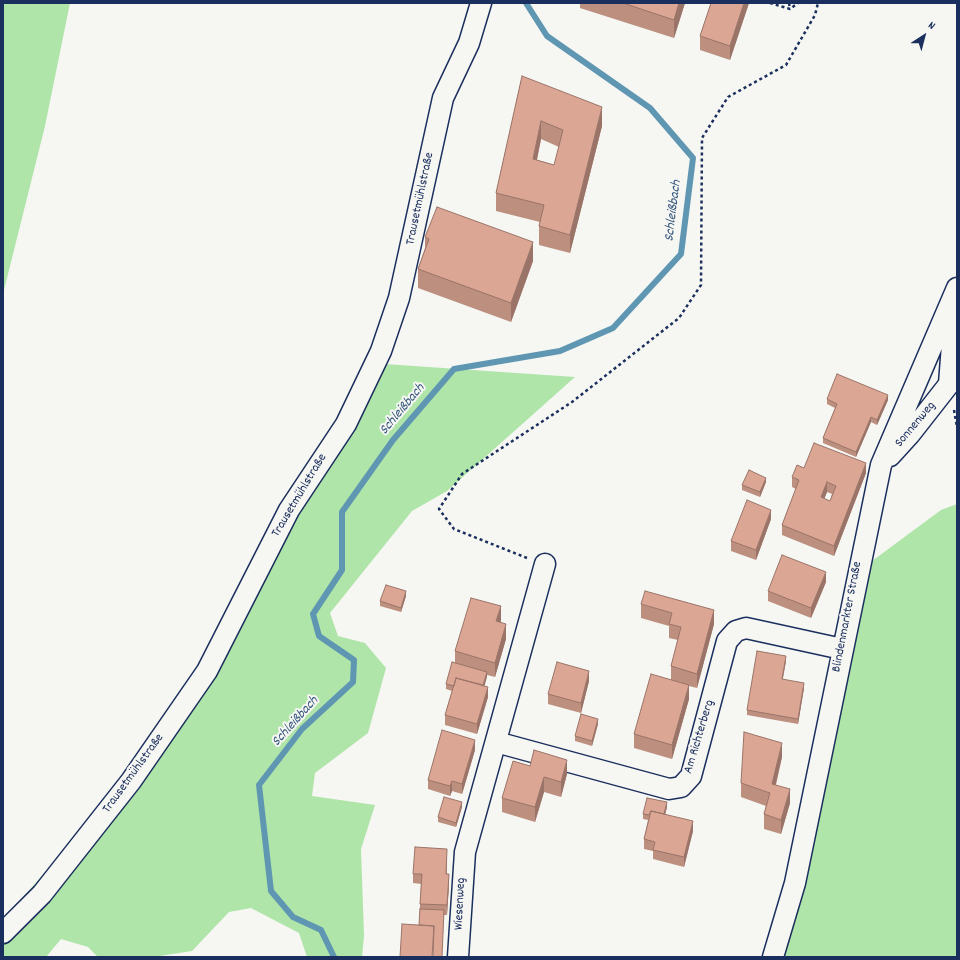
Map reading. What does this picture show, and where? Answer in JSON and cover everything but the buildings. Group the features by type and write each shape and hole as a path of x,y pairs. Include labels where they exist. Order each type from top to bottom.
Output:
{"street":[{"name":"Trausetmühlstraße","path":"4,933 42,894 131,781 207,672 289,510 346,424 381,350 399,298 443,98 469,43 480,3"},
{"name":"Sonnenweg","path":"881,465 910,434 953,379 956,290"},
{"name":"Blindenmarkter Straße","path":"773,957 795,883 881,465 956,290"},
{"path":"496,742 544,564"},
{"name":"Am Richterberg","path":"496,742 669,789 681,787 691,776 727,641 736,631 746,628 842,649"},
{"name":"Wiesenweg","path":"458,957 465,852 496,742"}],"path":[{"path":"770,3 790,9"},
{"path":"789,3 790,9"},
{"path":"790,9 798,3"},
{"path":"544,564 454,529 439,509 462,474 572,402 679,318 701,285 702,138 728,97 786,65 815,15 818,3"}],"green space":[{"path":"3,3 70,3 45,126 3,294"},
{"path":"370,363 575,377 447,491 412,511 330,613 338,636 365,643 386,668 368,733 315,773 312,796 375,805 361,849 364,936 362,957 307,957 299,933 251,908 229,912 192,951 153,957 98,957 88,947 61,939 46,957 3,957 3,920 91,820 205,667 276,521"},
{"path":"957,504 957,957 778,957 868,564 941,510"}],"waterway":[{"name":"Schleißbach","path":"334,957 321,930 293,917 271,891 259,785 302,729 353,682 354,660 319,636 313,614 342,570 342,512 393,440 454,369 560,351 613,328 681,254 693,158 650,108 547,36 526,3"}]}
